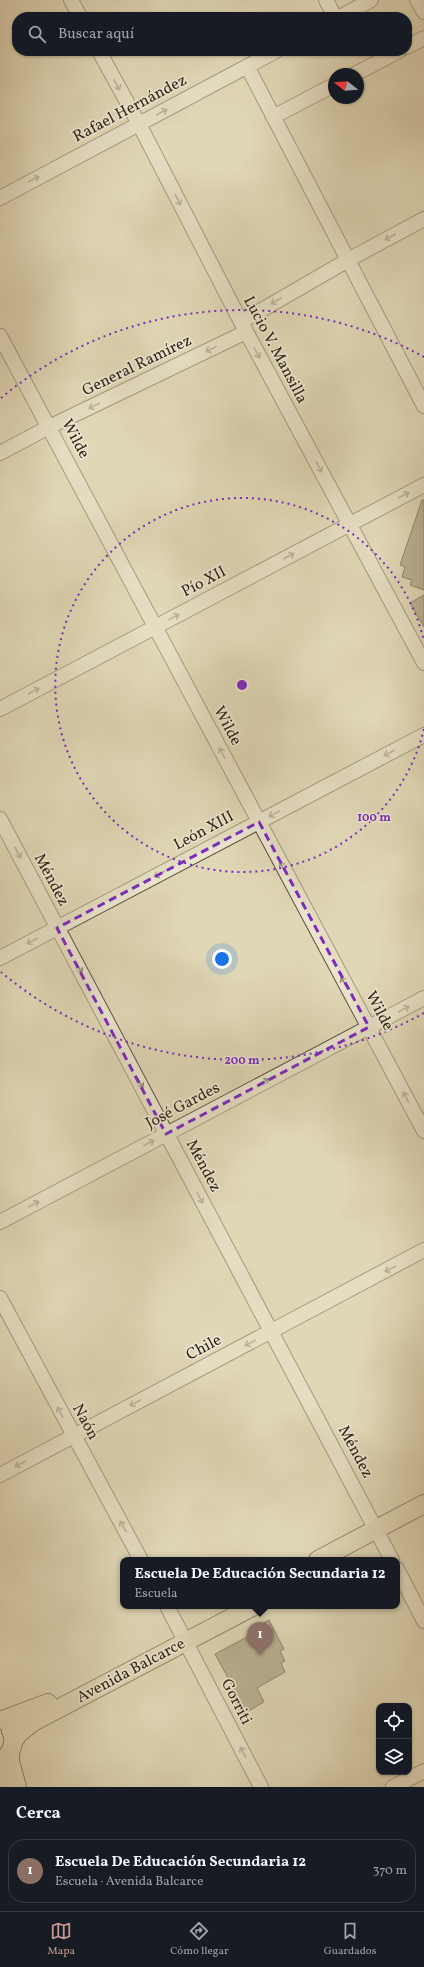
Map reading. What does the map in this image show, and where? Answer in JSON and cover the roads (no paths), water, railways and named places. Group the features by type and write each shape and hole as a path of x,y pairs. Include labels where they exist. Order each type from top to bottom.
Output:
{"main road":[{"path":"345,1557 424,1504"},
{"path":"325,1557 424,1516"},
{"name":"Avenida Balcarce","path":"8,1753 18,1734 33,1722 184,1637 226,1609"},
{"name":"Avenida Balcarce","path":"2,1719 48,1703 184,1637 247,1609"},
{"path":"2,1719 12,1734 8,1753 17,1787"},
{"path":"0,1779 6,1787"}],"street":[{"path":"71,0 77,12"},
{"path":"326,0 332,12"},
{"path":"349,12 371,0"},
{"path":"418,0 424,12"},
{"path":"412,44 424,38"},
{"name":"Lucio V. Mansilla","path":"101,56 424,663"},
{"name":"Rafael Hernández","path":"0,198 266,56"},
{"path":"364,69 389,56"},
{"path":"247,66 424,406"},
{"path":"273,117 328,88"},
{"name":"General Ramírez","path":"0,453 244,327 348,260 424,219"},
{"name":"Wilde","path":"0,336 424,1131"},
{"name":"Pío XII","path":"0,709 424,485"},
{"name":"León XIII","path":"0,958 424,735"},
{"name":"Méndez","path":"0,819 390,1557"},
{"name":"José Gardes","path":"0,1222 424,998"},
{"name":"Chile","path":"0,1475 424,1250"},
{"name":"Naón","path":"0,1298 139,1557"},
{"path":"400,1575 424,1621"},
{"path":"169,1609 184,1637"},
{"name":"Gorriti","path":"184,1637 261,1787"},
{"path":"393,1787 424,1771"}],"place":[{"name":"Escuela De Educación Secundaria 12","path":"260,1655"}]}
